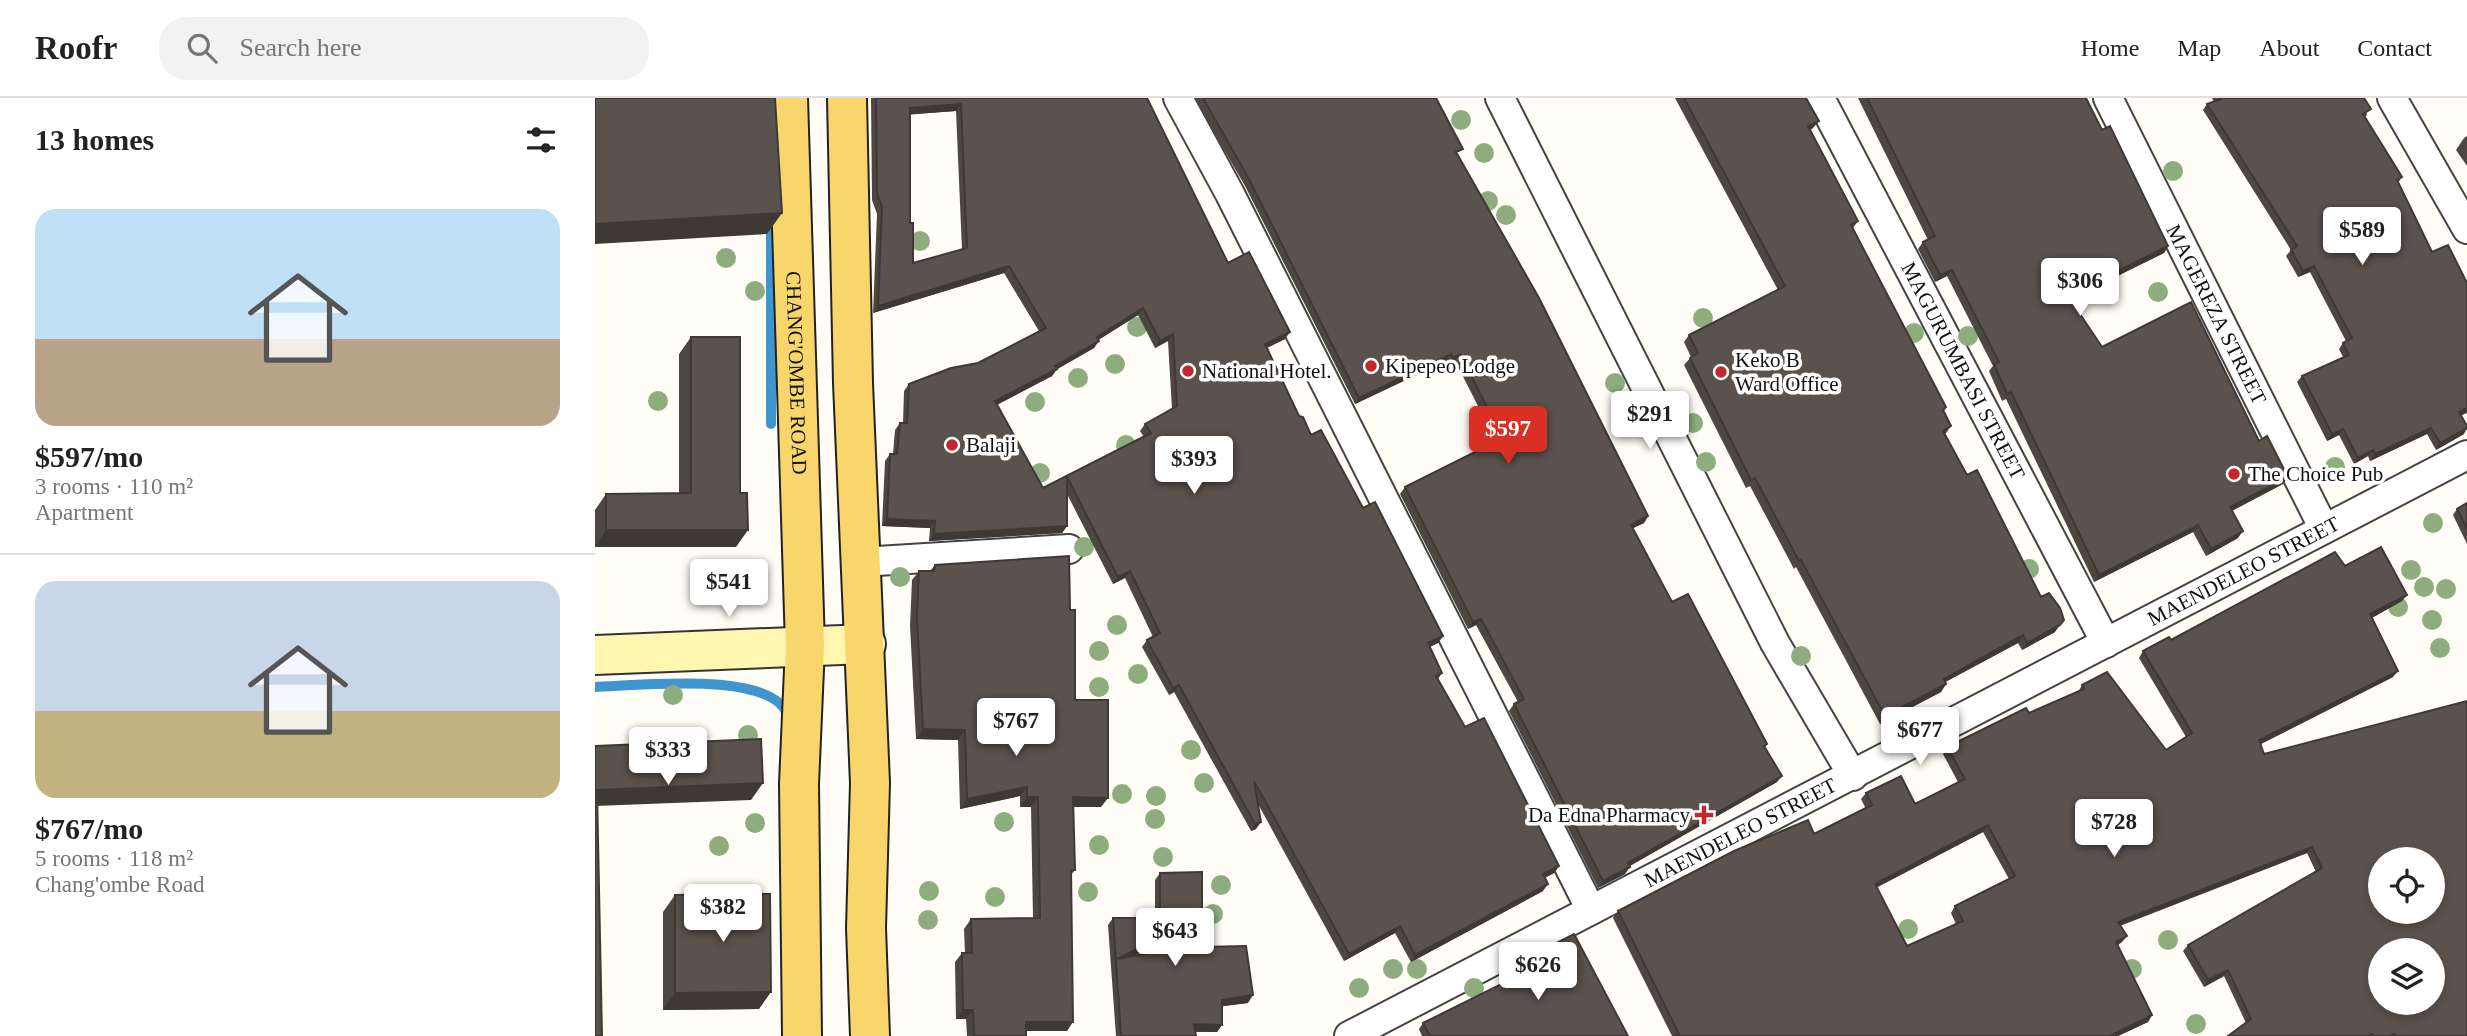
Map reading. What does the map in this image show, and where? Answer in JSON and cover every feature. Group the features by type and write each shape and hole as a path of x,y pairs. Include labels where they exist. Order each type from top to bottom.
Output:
{"main road":[{"name":"CHANG'OMBE ROAD","path":"788,98 805,646 799,784 802,1036"},
{"path":"847,98 853,383 870,783 866,928 870,1036"}],"street":[{"path":"1178,98 1230,194 1591,910"},
{"path":"1500,98 1775,643 1853,776"},
{"name":"MAGURUMBASI STREET","path":"1820,98 2106,642"},
{"name":"MAGEREZA STREET","path":"2108,98 2324,529"},
{"path":"2392,98 2467,229"},
{"name":"MAENDELEO STREET","path":"1349,1036 2467,455"},
{"path":"860,562 1069,549"},
{"path":"595,655 866,644"}],"building":[{"path":"595,98 775,98 782,213 595,224"},
{"path":"876,98 1147,98 1228,263 1249,252 1290,332 1265,344 1299,416 1303,417 1311,435 1321,430 1363,508 1375,502 1443,636 1428,643 1442,673 1436,676 1465,727 1484,718 1559,866 1543,874 1548,884 1415,955 1400,926 1349,954 1254,781 1261,822 1255,824 1179,685 1173,688 1147,640 1160,633 1130,571 1118,577 1067,477 1067,526 934,534 935,521 887,519 890,454 897,454 900,423 907,423 909,384 951,368 978,363 1046,328 1009,266 878,306 882,207 877,193","holes":["961,104 967,248 913,263 913,223 910,223 910,108","1143,308 1160,341 1173,334 1177,406 1145,424 1151,433 1043,488 995,401 1057,369 1055,366 1099,341 1097,337"]},
{"path":"1203,98 1436,98 1463,149 1456,152 1539,298 1648,516 1631,525 1672,602 1688,594 1767,744 1764,746 1782,776 1628,863 1630,867 1603,881 1514,704 1524,699 1481,619 1473,622 1405,487 1503,438 1460,354 1453,358 1451,354 1359,398 1249,179"},
{"path":"1684,98 1806,98 1819,121 1808,126 1858,221 1851,225 1946,407 1943,410 1951,426 1943,431 1967,475 1977,470 2041,597 2049,593 2060,608 2064,620 2060,625 2027,643 2023,635 1944,679 1946,684 1885,716 1755,478 1751,480 1690,358 1698,353 1689,335 1785,286"},
{"path":"1867,98 2086,98 2102,130 2110,126 2168,246 2068,296 2102,347 2191,302 2259,441 2267,436 2288,477 2230,507 2243,531 2211,549 2198,525 2099,575 2011,392 2007,394 1994,364 1999,362 1952,270 1940,275 1923,242 1935,236"},
{"path":"2220,98 2364,98 2371,109 2363,114 2402,177 2397,180 2432,252 2448,245 2467,283 2467,408 2459,412 2467,428 2440,443 2431,428 2375,454 2373,450 2358,458 2343,429 2332,434 2302,376 2349,355 2343,343 2352,338 2314,266 2303,271 2291,250 2297,246 2207,104"},
{"path":"691,337 740,337 740,493 747,493 748,530 606,530 606,494 691,493"},
{"path":"2467,503 2467,529 2457,509"},
{"path":"2381,547 2407,595 2370,614 2398,671 2259,740 2264,754 2467,701 2467,1036 2228,1036 2251,1019 2228,970 2208,980 2188,945 2322,868 2312,847 2118,922 2127,936 2116,942 2152,1015 2110,1036 1674,1036 1679,1034 1618,911 1734,851 1808,820 1814,834 1872,805 1866,793 1901,776 1915,804 1965,779 1947,747 2026,708 2029,713 2084,689 2082,685 2107,672 2166,750 2192,733 2143,651 2169,637 2171,640 2335,552 2345,566","holes":["1988,825 2015,876 1955,906 1963,921 1907,946 1875,884"]},
{"path":"1069,556 1070,610 1075,610 1075,700 1108,700 1108,798 1073,797 1073,1022 1026,1022 1026,1036 974,1036 973,1010 963,1010 962,953 972,953 971,919 1040,918 1038,797 1027,797 1027,787 967,799 965,730 923,729 917,617 919,571 934,571 935,565"},
{"path":"761,739 763,783 597,790 602,1036 595,1036 595,746"},
{"path":"1202,872 1202,917 1117,959 1202,943 1202,947 1246,946 1253,995 1222,1000 1222,1025 1194,1024 1196,1036 1121,1036 1113,918 1160,918 1160,873"},
{"path":"770,894 771,992 675,993 675,895"},
{"path":"1574,934 1628,1036 1430,1036 1423,1023 1538,966 1533,955"}],"waterway":[{"path":"771,218 771,424"},
{"path":"595,687 670,683 732,686 758,692 778,702 788,717"}],"place":[{"name":"Kipepeo Lodge","path":"1371,366"},
{"name":"National Hotel.","path":"1188,371"},
{"name":"Keko B Ward Office","path":"1721,372"},
{"name":"Balaji","path":"952,445"},
{"name":"The Choice Pub","path":"2234,474"},
{"name":"Da Edna Pharmacy","path":"1704,815"}]}
